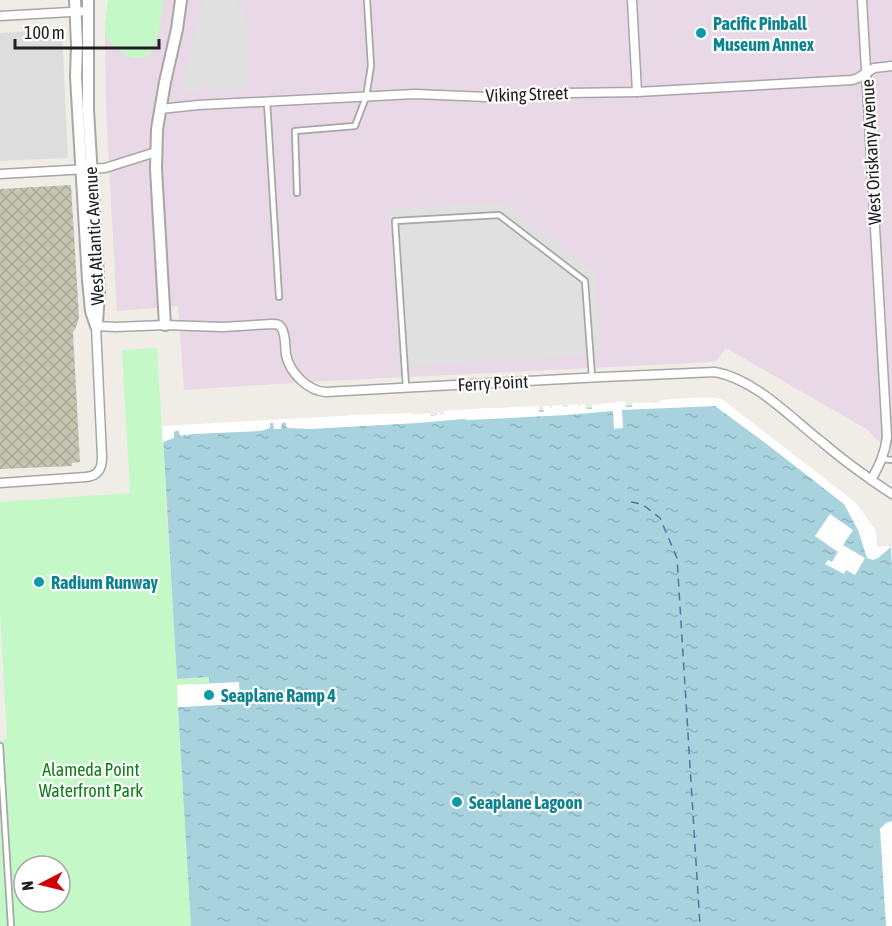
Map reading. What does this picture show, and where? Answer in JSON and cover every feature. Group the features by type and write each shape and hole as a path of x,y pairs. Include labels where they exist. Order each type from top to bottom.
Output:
{"street":[{"path":"165,325 156,152 157,129 181,0"},
{"path":"632,0 637,92"},
{"name":"West Oriskany Avenue","path":"862,0 886,422 886,444 882,459 871,480"},
{"path":"0,16 88,5"},
{"name":"West Atlantic Avenue","path":"87,169 88,5"},
{"name":"West Atlantic Avenue","path":"75,6 76,77 99,294 96,326"},
{"name":"Viking Street","path":"160,109 415,94 487,97 637,92 852,80 879,67 892,66"},
{"path":"0,174 109,167 156,152"},
{"name":"Ferry Point","path":"96,326 222,327 278,324 282,328 287,358 292,368 299,378 318,392 715,372 737,378 786,412 891,496"},
{"path":"0,483 78,478 93,476 98,472 102,465 96,326"}],"lane":[{"path":"297,193 295,131 355,126 366,97 371,66 367,0"},
{"path":"267,102 279,297"},
{"path":"406,387 395,221 499,215 585,280 592,377"},
{"path":"882,459 892,460"},
{"path":"0,746 11,926"}],"shaded area":[{"path":"108,0 892,0 892,456 868,430 726,348 713,362 184,390 178,306 117,311 106,110 105,26"},
{"path":"203,0 235,0 246,14 248,89 208,91 208,84 205,84 205,91 190,92 181,89"},
{"path":"62,29 68,158 0,161 0,33"},
{"path":"71,185 79,317 73,333 80,462 72,463 72,466 0,469 0,189"},
{"path":"504,202 596,274 601,354 399,367 389,209"}],"green space":[{"path":"108,0 163,0 158,33 150,49 152,53 141,58 134,58 121,51 106,38"},
{"name":"Alameda Point Waterfront Park","path":"157,348 177,679 216,677 216,683 177,686 191,926 0,926 0,740 7,739 0,614 0,502 130,493 122,350"}],"water":[{"path":"717,401 857,511 873,552 892,545 892,926 191,926 178,707 196,706 194,684 209,683 209,677 177,679 163,437 179,430 436,415 437,412 444,415"}],"pier":[{"path":"696,398 723,400 856,503 876,531 877,546 892,545 892,570 891,547 878,558 873,560 867,558 858,530 844,504 715,406 622,410 623,428 614,429 613,411 310,429 287,428 285,422 282,423 281,429 274,429 273,423 270,423 270,428 261,431 180,436 178,430 174,431 174,438 163,442 162,426 412,413 413,415 430,413 431,416 437,415 437,412 444,415 444,411 539,406 539,412 544,412 543,406 552,408 552,406 568,407 568,405 578,404 580,407 580,404 584,404 587,409 592,409 592,405 625,401 626,407 632,407 632,403 637,402 660,403 660,400"},
{"path":"830,514 853,530 843,545 865,558 855,575 846,570 844,574 825,564 828,560 832,562 838,552 815,536"},
{"name":"Seaplane Ramp 4","path":"239,682 240,704 178,707 177,685"},
{"path":"892,821 892,926 886,926 880,829"}],"ferry route":[{"path":"631,502 642,504 660,518 677,558 700,926"}],"place":[{"name":"Pacific Pinball Museum Annex","path":"701,33"},
{"name":"Radium Runway","path":"39,582"},
{"name":"Seaplane Ramp 4","path":"209,695"},
{"name":"Seaplane Lagoon","path":"457,802"}]}
